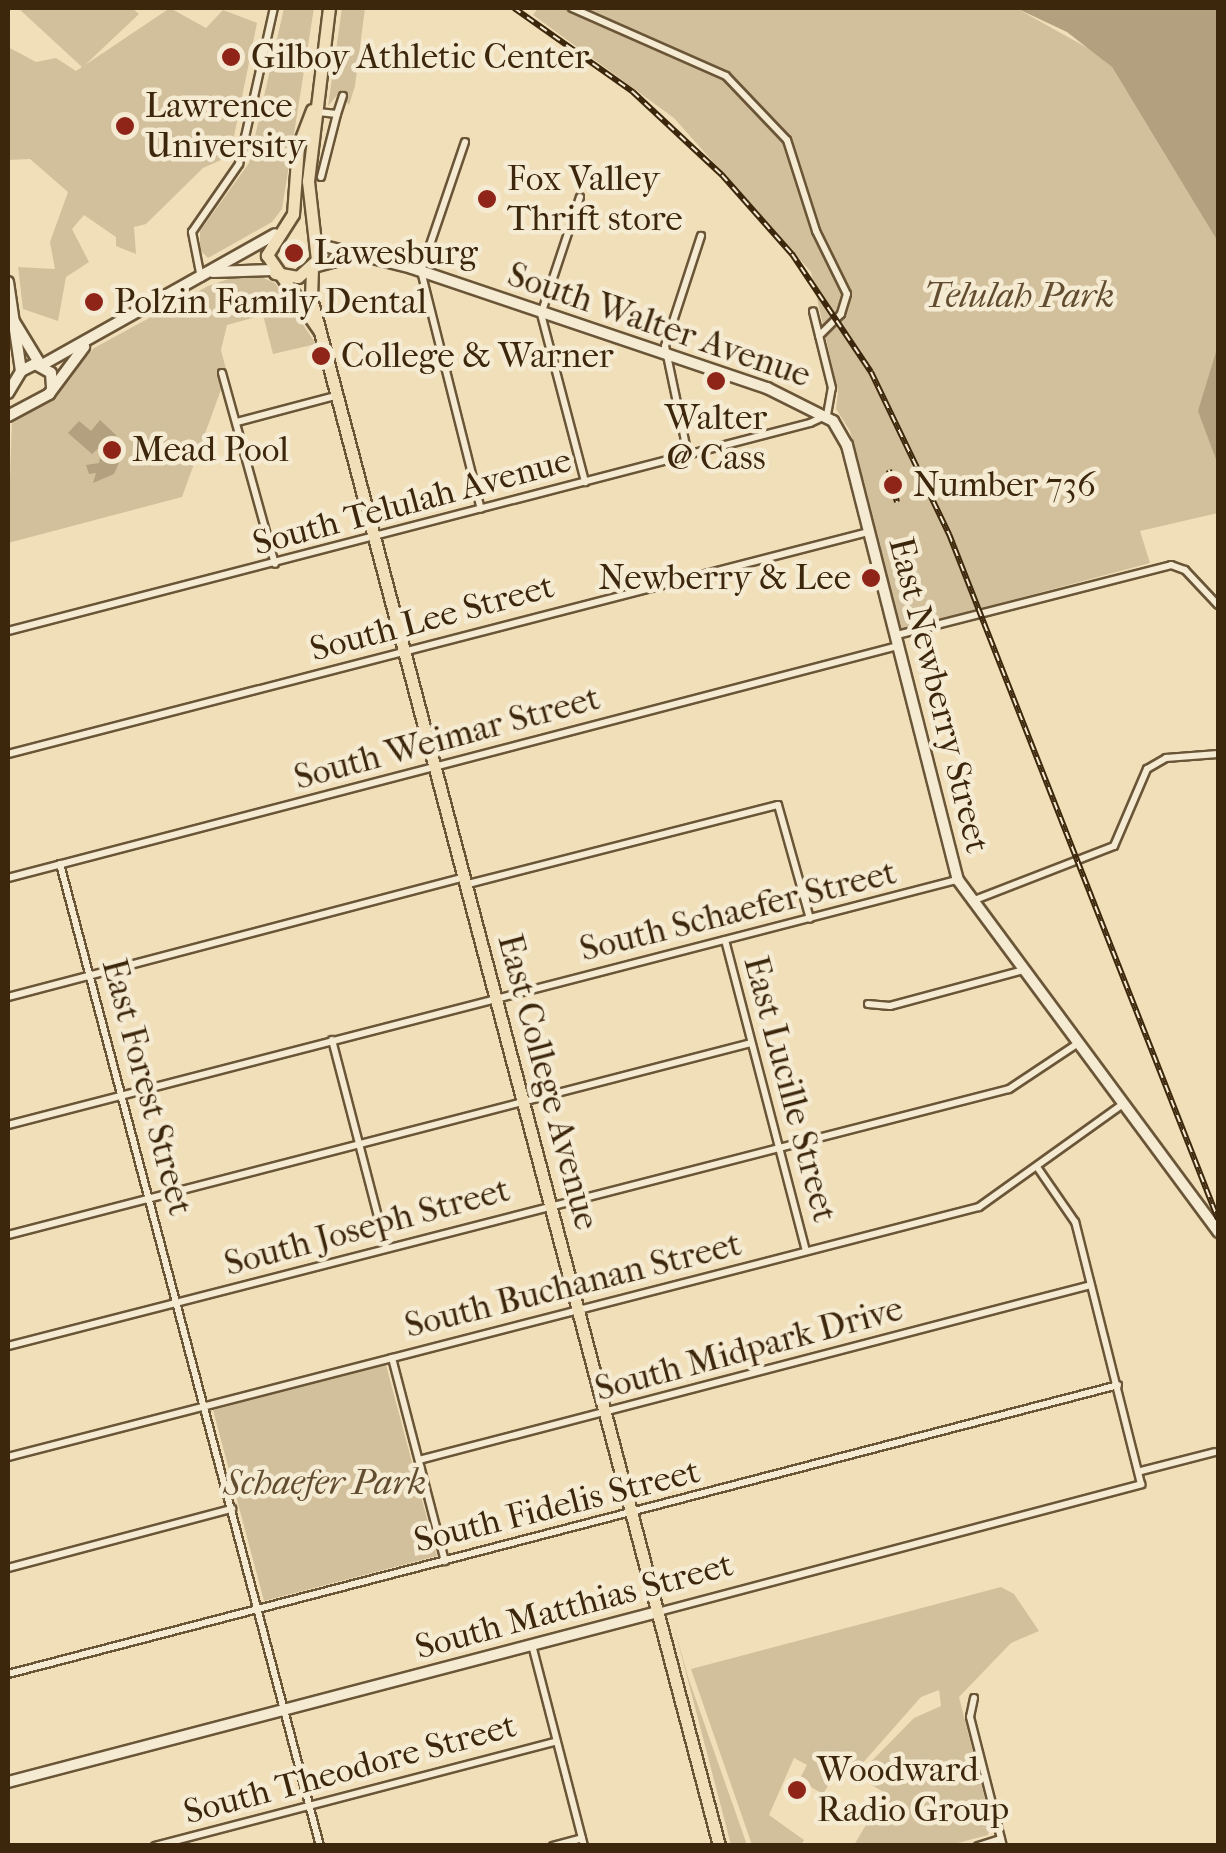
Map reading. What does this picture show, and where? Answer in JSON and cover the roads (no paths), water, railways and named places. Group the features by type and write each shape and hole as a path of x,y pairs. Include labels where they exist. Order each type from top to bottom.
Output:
{"main road":[{"path":"8,393 20,373 84,347 214,272 274,271 293,278 313,268 315,241 307,196 312,110 329,8"},
{"path":"274,271 268,250 295,205 298,146 312,110"},
{"path":"214,272 217,264 279,232 298,228 315,241"},
{"name":"South Walter Avenue","path":"315,241 421,271 826,415"},
{"name":"South Walter Avenue","path":"313,268 358,255"},
{"name":"East College Avenue","path":"313,268 310,291 321,334 341,394 719,1846"},
{"name":"East College Avenue","path":"274,271 321,334"},
{"path":"8,282 20,392 34,400"},
{"path":"10,311 42,365 51,373 52,389"},
{"path":"8,416 52,389 84,347"},
{"name":"East Newberry Street","path":"826,415 847,445 958,880 1218,1232"},
{"name":"South Matthias Street","path":"8,1782 658,1612"}],"street":[{"path":"201,278 192,232 239,164 274,8"},
{"path":"572,8 726,76 787,140 816,231 847,294 841,314 819,337"},
{"path":"321,177 343,96"},
{"path":"312,110 337,114"},
{"path":"465,142 421,271 481,509"},
{"path":"580,197 541,314 585,482"},
{"path":"688,456 664,356 701,236"},
{"path":"813,311 832,388 826,415"},
{"path":"222,372 275,564"},
{"path":"237,422 341,394"},
{"name":"South Telulah Avenue","path":"8,631 688,456 826,415"},
{"name":"South Lee Street","path":"8,754 870,532"},
{"name":"South Weimar Street","path":"8,878 437,766 1171,565 1185,570 1218,605"},
{"path":"972,901 1114,846 1147,769 1166,758 1218,754"},
{"name":"East Lucille Street","path":"467,880 780,808 810,918"},
{"name":"East Forest Street","path":"60,864 320,1846"},
{"path":"8,997 467,880"},
{"name":"South Schaefer Street","path":"8,1125 958,880"},
{"name":"East Lucille Street","path":"725,940 806,1251"},
{"path":"868,1004 890,1006 1023,970"},
{"path":"332,1040 386,1247"},
{"path":"8,1236 750,1043"},
{"name":"South Joseph Street","path":"8,1346 1009,1089 1077,1044"},
{"name":"South Buchanan Street","path":"8,1457 979,1207 1123,1104"},
{"path":"1037,1167 1075,1222 1141,1471 1215,1452"},
{"name":"South Midpark Drive","path":"419,1460 1091,1284"},
{"path":"392,1358 445,1561"},
{"name":"South Fidelis Street","path":"8,1674 1118,1385"},
{"name":"South Matthias Street","path":"658,1612 1088,1500 1141,1484 1141,1471"},
{"path":"8,1568 232,1509"},
{"path":"532,1645 583,1842 553,1846"},
{"path":"974,1698 970,1717 1002,1842 978,1846"},
{"name":"South Theodore Street","path":"155,1846 557,1741"}],"railway":[{"path":"514,8 633,92 722,175 792,254 871,372 949,534 1218,1219"},
{"path":"889,470 897,502"}],"place":[{"name":"Gilboy Athletic Center","path":"231,57"},
{"name":"Lawrence University","path":"125,126"},
{"name":"Fox Valley Thrift store","path":"487,199"},
{"name":"Lawesburg","path":"294,253"},
{"name":"Polzin Family Dental","path":"94,302"},
{"name":"College & Warner","path":"321,356"},
{"name":"Walter @ Cass","path":"716,381"},
{"name":"Mead Pool","path":"112,450"},
{"name":"Number 736","path":"893,485"},
{"name":"Newberry & Lee","path":"871,578"},
{"name":"Woodward Radio Group","path":"797,1790"}],"park label":[{"name":"Telulah Park","path":"1019,296"},
{"name":"Schaefer Park","path":"325,1483"}]}
